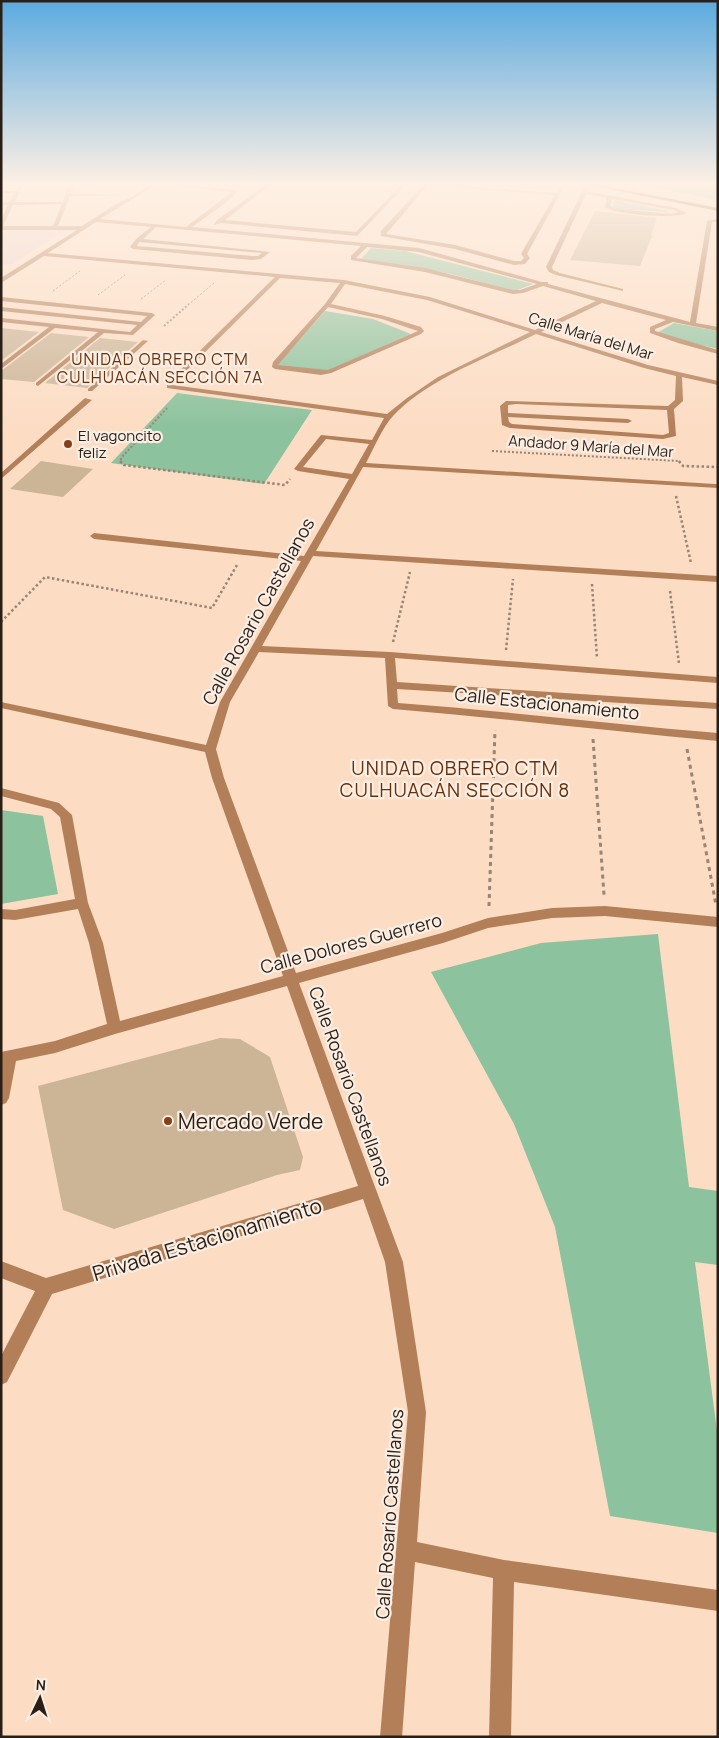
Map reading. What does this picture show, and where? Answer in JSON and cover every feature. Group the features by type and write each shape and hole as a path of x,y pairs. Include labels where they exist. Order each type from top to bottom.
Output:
{"street":[{"path":"1,280 27,265"},
{"name":"Calle María del Mar","path":"163,265 344,282 391,290 428,298 536,333 679,375 718,384"},
{"path":"393,265 425,270 513,292 521,292 546,283"},
{"path":"480,265 673,320 716,327"},
{"path":"550,265 551,271 558,274 621,290"},
{"path":"693,324 703,265"},
{"path":"8,268 22,268"},
{"path":"279,276 170,384 170,387 389,416"},
{"path":"328,305 383,317 419,328 421,330 419,334 329,372 321,373 275,367 275,363 328,305 344,282"},
{"path":"1,320 130,334 152,316 2,299"},
{"name":"Calle Rosario Castellanos","path":"391,1737 417,1412 394,1262 218,778 210,749 225,702 389,416 409,399 440,378 603,300"},
{"path":"1,309 141,324"},
{"path":"673,320 652,328 652,332 718,352"},
{"path":"1,326 10,321"},
{"path":"1,367 55,326"},
{"path":"38,384 103,331"},
{"path":"90,390 145,341"},
{"path":"670,408 673,434 663,437 520,428 505,423 504,406 506,403 516,402 670,408 679,401 679,375"},
{"path":"1,477 88,400"},
{"path":"505,415 628,421"},
{"path":"298,469 324,437 374,442"},
{"path":"298,469 715,486"},
{"path":"94,536 309,556 413,560 718,580"},
{"name":"Calle Estacionamiento","path":"256,649 390,655 718,680"},
{"name":"Calle Estacionamiento","path":"390,655 393,706 496,714 592,726 718,737"},
{"name":"Calle Estacionamiento","path":"391,685 718,706"},
{"path":"1,705 210,749"},
{"path":"1,792 55,806 66,815 82,903 96,943 115,1028"},
{"path":"1,914 15,915 82,903"},
{"name":"Calle Dolores Guerrero","path":"5,1058 55,1047 115,1028 443,938 488,923 552,913 605,911 718,922"},
{"path":"1,1098 5,1058"},
{"name":"Privada Estacionamiento","path":"46,1288 369,1190"},
{"path":"1,1269 46,1288 1,1376"},
{"path":"406,1550 504,1570 718,1601"},
{"path":"500,1737 504,1570"}],"path":[{"path":"35,303 88,265"},
{"path":"80,308 139,265"},
{"path":"125,313 182,267"},
{"path":"145,341 228,271"},
{"path":"168,407 122,457 120,461 124,465 285,485 298,469"},
{"name":"Andador 9 María del Mar","path":"492,451 679,461 683,466 718,468"},
{"path":"673,483 694,578"},
{"path":"1,622 45,577 212,608 246,551"},
{"path":"390,655 413,560"},
{"path":"505,665 514,566"},
{"path":"591,571 598,672"},
{"path":"668,578 681,678"},
{"path":"488,923 496,714"},
{"path":"592,726 605,911"},
{"path":"684,733 716,906"}],"green space":[{"path":"405,265 460,265 533,284 515,291 451,274"},
{"path":"325,311 373,319 411,334 323,373 275,368"},
{"path":"674,323 718,331 718,349 655,334"},
{"path":"177,393 312,410 264,484 111,463"},
{"path":"1,810 43,816 58,894 1,904"},
{"path":"658,934 689,1187 718,1191 718,1265 695,1262 718,1439 718,1533 610,1516 555,1227 514,1124 431,972 541,943"}],"building":[{"path":"1,328 39,332 1,361"},
{"path":"51,333 89,337 34,382 1,379 1,371"},
{"path":"100,338 138,342 87,388 45,383"},
{"path":"41,461 93,469 63,497 10,489"},
{"name":"Mercado Verde","path":"220,1038 240,1039 270,1057 303,1157 300,1170 277,1175 114,1229 63,1210 38,1086"}],"place":[{"name":"El vagoncito feliz","path":"68,444"},
{"name":"Mercado Verde","path":"168,1121"}],"district":[{"name":"UNIDAD OBRERO CTM CULHUACÁN SECCIÓN 7A","path":"160,368"},
{"name":"UNIDAD OBRERO CTM CULHUACÁN SECCIÓN 8","path":"455,779"}]}
